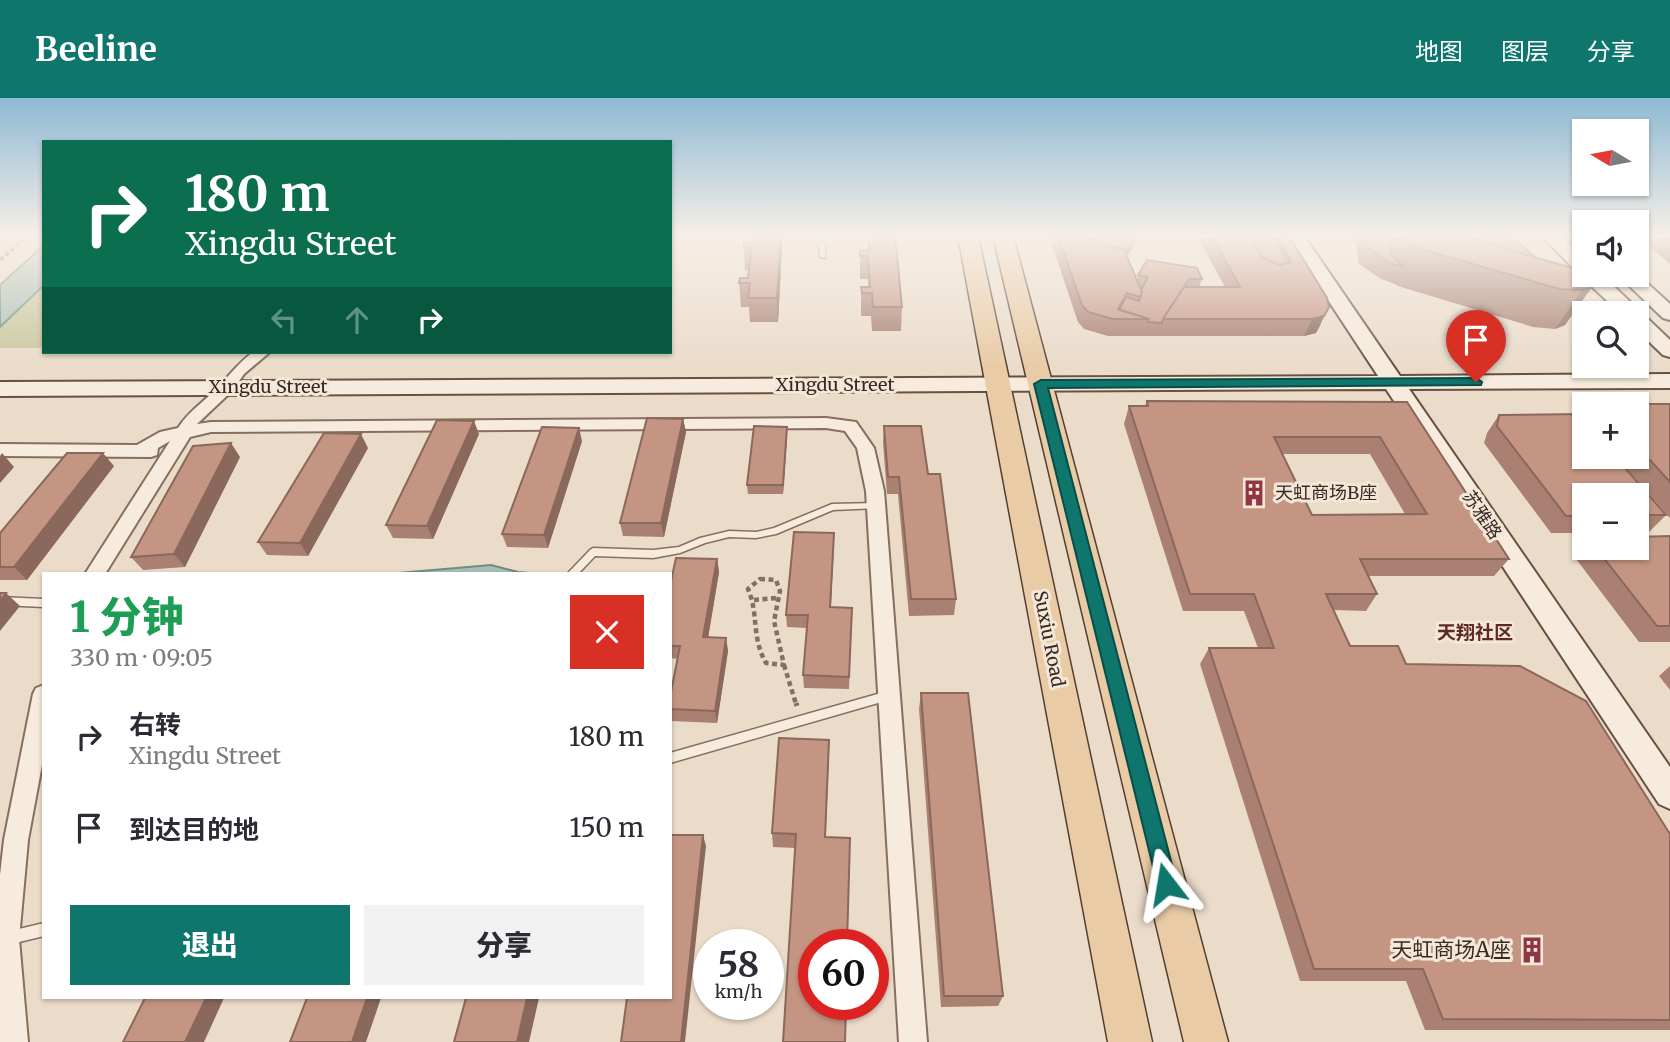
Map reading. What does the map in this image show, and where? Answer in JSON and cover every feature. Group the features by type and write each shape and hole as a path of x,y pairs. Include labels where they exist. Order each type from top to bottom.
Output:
{"main road":[{"name":"Suxiu Road","path":"977,280 1130,1042"},
{"path":"1014,280 1206,1042"},
{"name":"苏雅路","path":"1324,280 1670,794"},
{"path":"1604,287 1618,301"},
{"path":"1640,287 1670,314"},
{"path":"1649,331 1670,351"},
{"path":"1649,364 1670,364"},
{"name":"Xingdu Street","path":"1387,374 1572,365"},
{"name":"Xingdu Street","path":"0,372 232,379 1387,374 1670,381"},
{"name":"Xingdu Street","path":"0,389 232,379"}],"street":[{"path":"96,572 195,415 260,354"},
{"path":"140,451 166,436 211,427 837,424 853,429 869,461 876,506 913,1042"},
{"path":"0,450 170,452"},
{"path":"15,1042 6,939 16,840 42,704"}],"lane":[{"path":"574,572 593,552 653,554 680,550 703,540 729,534 756,535 776,531 832,507 876,506"},
{"path":"0,601 42,603"},
{"path":"672,757 888,696"},
{"path":"6,939 42,930"}],"path":[{"path":"784,666 766,663 757,651 753,638 754,600 748,589 760,579 776,580 780,591 774,607 774,631 781,645 784,666 802,720"},
{"path":"754,600 777,598"}],"green space":[{"path":"42,287 40,348 0,348 0,327"}],"shaded area":[{"path":"5,280 42,280 42,287 0,327 0,285"},
{"path":"491,565 518,572 410,572"}],"building":[{"path":"740,280 778,280 777,298 748,298 750,283 739,283"},
{"path":"870,280 899,280 902,307 873,307 872,293 862,293 861,287 870,287"},
{"path":"1073,280 1137,280 1142,292 1140,297 1127,293 1118,309 1149,319 1113,319 1088,312 1082,305"},
{"path":"1146,280 1188,280 1162,323 1148,322 1149,319 1119,310 1126,297 1139,301"},
{"path":"1236,280 1316,280 1327,298 1329,307 1324,316 1312,319 1163,319 1184,287 1240,287"},
{"path":"1528,280 1572,280 1572,287 1592,287 1582,290 1559,289"},
{"path":"1147,401 1407,402 1509,559 1360,559 1377,594 1326,594 1350,646 1398,646 1406,664 1520,666 1586,701 1670,834 1670,1020 1443,1019 1423,969 1314,969 1209,648 1274,648 1254,594 1190,594 1129,406 1148,406","holes":["1274,437 1380,437 1427,514 1312,515"]},
{"path":"1649,404 1670,404 1670,482 1650,460"},
{"path":"1572,414 1572,469 1626,469 1638,483 1572,483 1572,516 1566,516 1497,426 1499,415"},
{"path":"647,418 683,419 661,523 620,523"},
{"path":"437,420 474,421 427,526 386,525"},
{"path":"754,426 787,427 783,485 747,485"},
{"path":"884,426 921,426 928,474 940,474 956,599 911,599 899,477 888,477"},
{"path":"542,427 579,428 544,535 502,534"},
{"path":"324,433 361,434 300,543 258,542"},
{"path":"231,443 174,554 131,557 193,446"},
{"path":"67,453 103,453 14,567 0,567 0,533"},
{"path":"1649,496 1666,515 1649,515"},
{"path":"794,532 834,533 830,607 852,608 849,677 803,675 808,615 786,615"},
{"path":"1670,536 1670,626 1657,626 1605,560 1649,560 1649,537"},
{"path":"676,558 717,559 703,637 726,638 715,711 672,709 672,687 680,646 672,646 672,576"},
{"path":"921,693 968,693 1003,996 944,996"},
{"path":"779,738 829,740 825,837 850,838 847,929 798,929 798,1020 846,1020 845,1042 783,1042 796,834 772,833"},
{"path":"672,835 703,835 693,929 681,1042 621,1042 627,999 672,999"},
{"path":"144,999 206,999 185,1042 123,1042"},
{"path":"307,999 367,999 352,1042 290,1042"},
{"path":"466,999 527,999 517,1042 454,1042"}],"place":[{"name":"天虹商场B座","path":"1254,493"},
{"name":"天虹商场A座","path":"1532,950"}],"district":[{"name":"天翔社区","path":"1475,632"}],"route":[{"path":"1166,884 1041,384 1476,382"}]}
